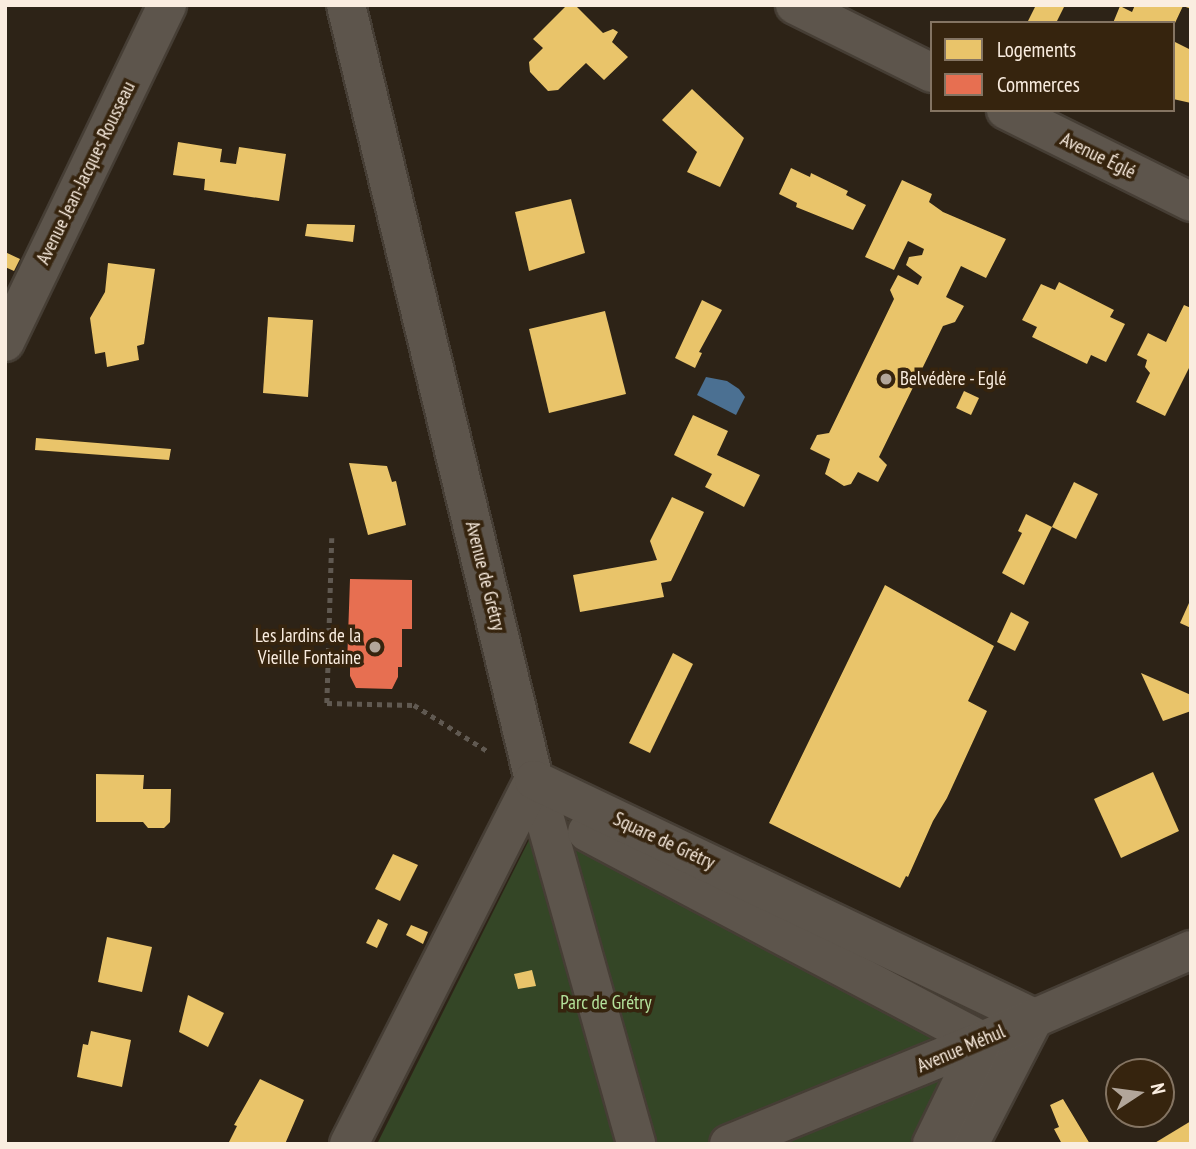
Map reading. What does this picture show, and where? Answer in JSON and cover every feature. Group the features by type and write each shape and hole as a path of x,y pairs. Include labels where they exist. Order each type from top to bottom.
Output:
{"street":[{"name":"Avenue Jean-Jacques Rousseau","path":"5,342 167,5"},
{"name":"Avenue de Grétry","path":"346,5 539,795 636,1144"},
{"path":"795,5 930,72"},
{"name":"Avenue Églé","path":"1010,112 1191,202"},
{"name":"Square de Grétry","path":"539,795 1034,1018"},
{"name":"Square de Grétry","path":"539,795 982,1041"},
{"path":"349,1144 539,795"},
{"path":"377,1144 539,795"},
{"name":"Avenue Méhul","path":"729,1144 982,1041 1191,950"},
{"path":"970,1144 1034,1018"},
{"path":"932,1144 982,1041"}],"path":[{"path":"332,538 327,703 414,705 539,795"}],"green space":[{"name":"Parc de Grétry","path":"544,810 982,1041 932,1144 377,1144"}],"water":[{"path":"706,377 727,381 739,389 745,397 736,415 697,395"}],"building: Logements":[{"path":"567,5 575,5 603,33 613,29 618,32 612,42 628,57 604,80 586,63 558,90 548,91 530,72 529,62 543,48 533,39"},
{"path":"1036,5 1065,5 1057,21 1028,21"},
{"path":"1135,5 1191,5 1191,9 1183,6 1175,23 1114,21 1120,6 1132,12"},
{"path":"1175,42 1191,50 1191,103 1175,99"},
{"path":"692,89 744,138 720,187 687,172 697,152 662,120"},
{"path":"178,142 222,149 220,162 236,164 239,147 286,154 279,201 204,190 205,179 173,175"},
{"path":"791,168 810,177 811,173 848,191 846,195 866,205 853,230 796,207 797,203 779,194"},
{"name":"Belvédère - Eglé","path":"902,180 932,194 929,202 943,212 1006,239 986,278 961,266 946,297 964,306 955,322 943,326 879,457 887,465 878,482 858,472 851,484 844,486 825,474 830,459 810,449 817,435 829,433 894,299 890,290 898,275 918,285 922,277 906,265 909,257 922,255 924,249 908,241 894,270 865,257"},
{"path":"571,199 585,253 529,271 515,212"},
{"path":"307,224 355,225 353,242 305,236"},
{"path":"5,252 20,259 14,271 5,267"},
{"path":"108,263 155,269 144,344 137,346 139,360 107,367 105,352 95,354 90,318 105,292"},
{"path":"1059,282 1114,310 1110,317 1125,324 1106,362 1091,355 1087,364 1032,337 1037,327 1022,320 1041,284 1055,290"},
{"path":"702,300 722,310 699,352 702,353 695,368 675,358"},
{"path":"1184,305 1191,308 1191,364 1165,416 1136,402 1150,373 1145,367 1147,360 1137,355 1148,333 1166,342"},
{"path":"605,311 626,394 549,413 529,329"},
{"path":"268,317 313,320 308,397 263,393"},
{"path":"964,391 979,398 971,415 956,408"},
{"path":"693,415 728,431 717,455 760,475 744,507 705,487 712,474 674,455"},
{"path":"36,438 171,449 169,460 35,450"},
{"path":"349,463 387,466 392,482 396,481 406,525 368,535"},
{"path":"1074,482 1098,494 1076,539 1052,527"},
{"path":"672,497 704,512 671,581 661,583 664,597 580,612 573,575 657,560 650,541"},
{"path":"1026,514 1052,527 1024,585 1002,573 1022,533 1018,531"},
{"path":"885,585 994,646 968,701 987,711 947,798 900,888 769,823"},
{"path":"1189,603 1191,604 1191,628 1180,623"},
{"path":"1011,612 1029,622 1015,651 997,642"},
{"path":"673,653 693,664 650,753 629,743"},
{"path":"1141,673 1191,695 1191,711 1163,721"},
{"path":"1153,772 1179,831 1121,858 1094,799"},
{"path":"96,774 144,775 143,789 171,789 170,822 164,828 148,828 143,822 96,822"},
{"path":"393,854 418,865 400,901 375,889"},
{"path":"378,919 388,924 377,948 366,943"},
{"path":"411,925 428,932 423,944 406,935"},
{"path":"107,937 152,947 142,992 98,982"},
{"path":"532,970 536,986 518,989 514,974"},
{"path":"188,995 224,1013 208,1047 179,1032"},
{"path":"91,1031 131,1040 122,1087 77,1077 83,1044 88,1045"},
{"path":"260,1079 304,1100 285,1144 228,1144 237,1126 234,1125"},
{"path":"1063,1099 1090,1144 1062,1144 1054,1129 1059,1127 1050,1105"},
{"path":"1191,1121 1191,1144 1153,1144"}],"building: Commerces":[{"name":"Les Jardins de la Vieille Fontaine","path":"350,579 412,580 412,629 402,629 402,667 398,667 398,677 392,689 356,688 350,676 350,666 347,665"}],"place":[{"name":"Belvédère - Eglé","path":"886,379"},
{"name":"Les Jardins de la Vieille Fontaine","path":"375,647"}]}
